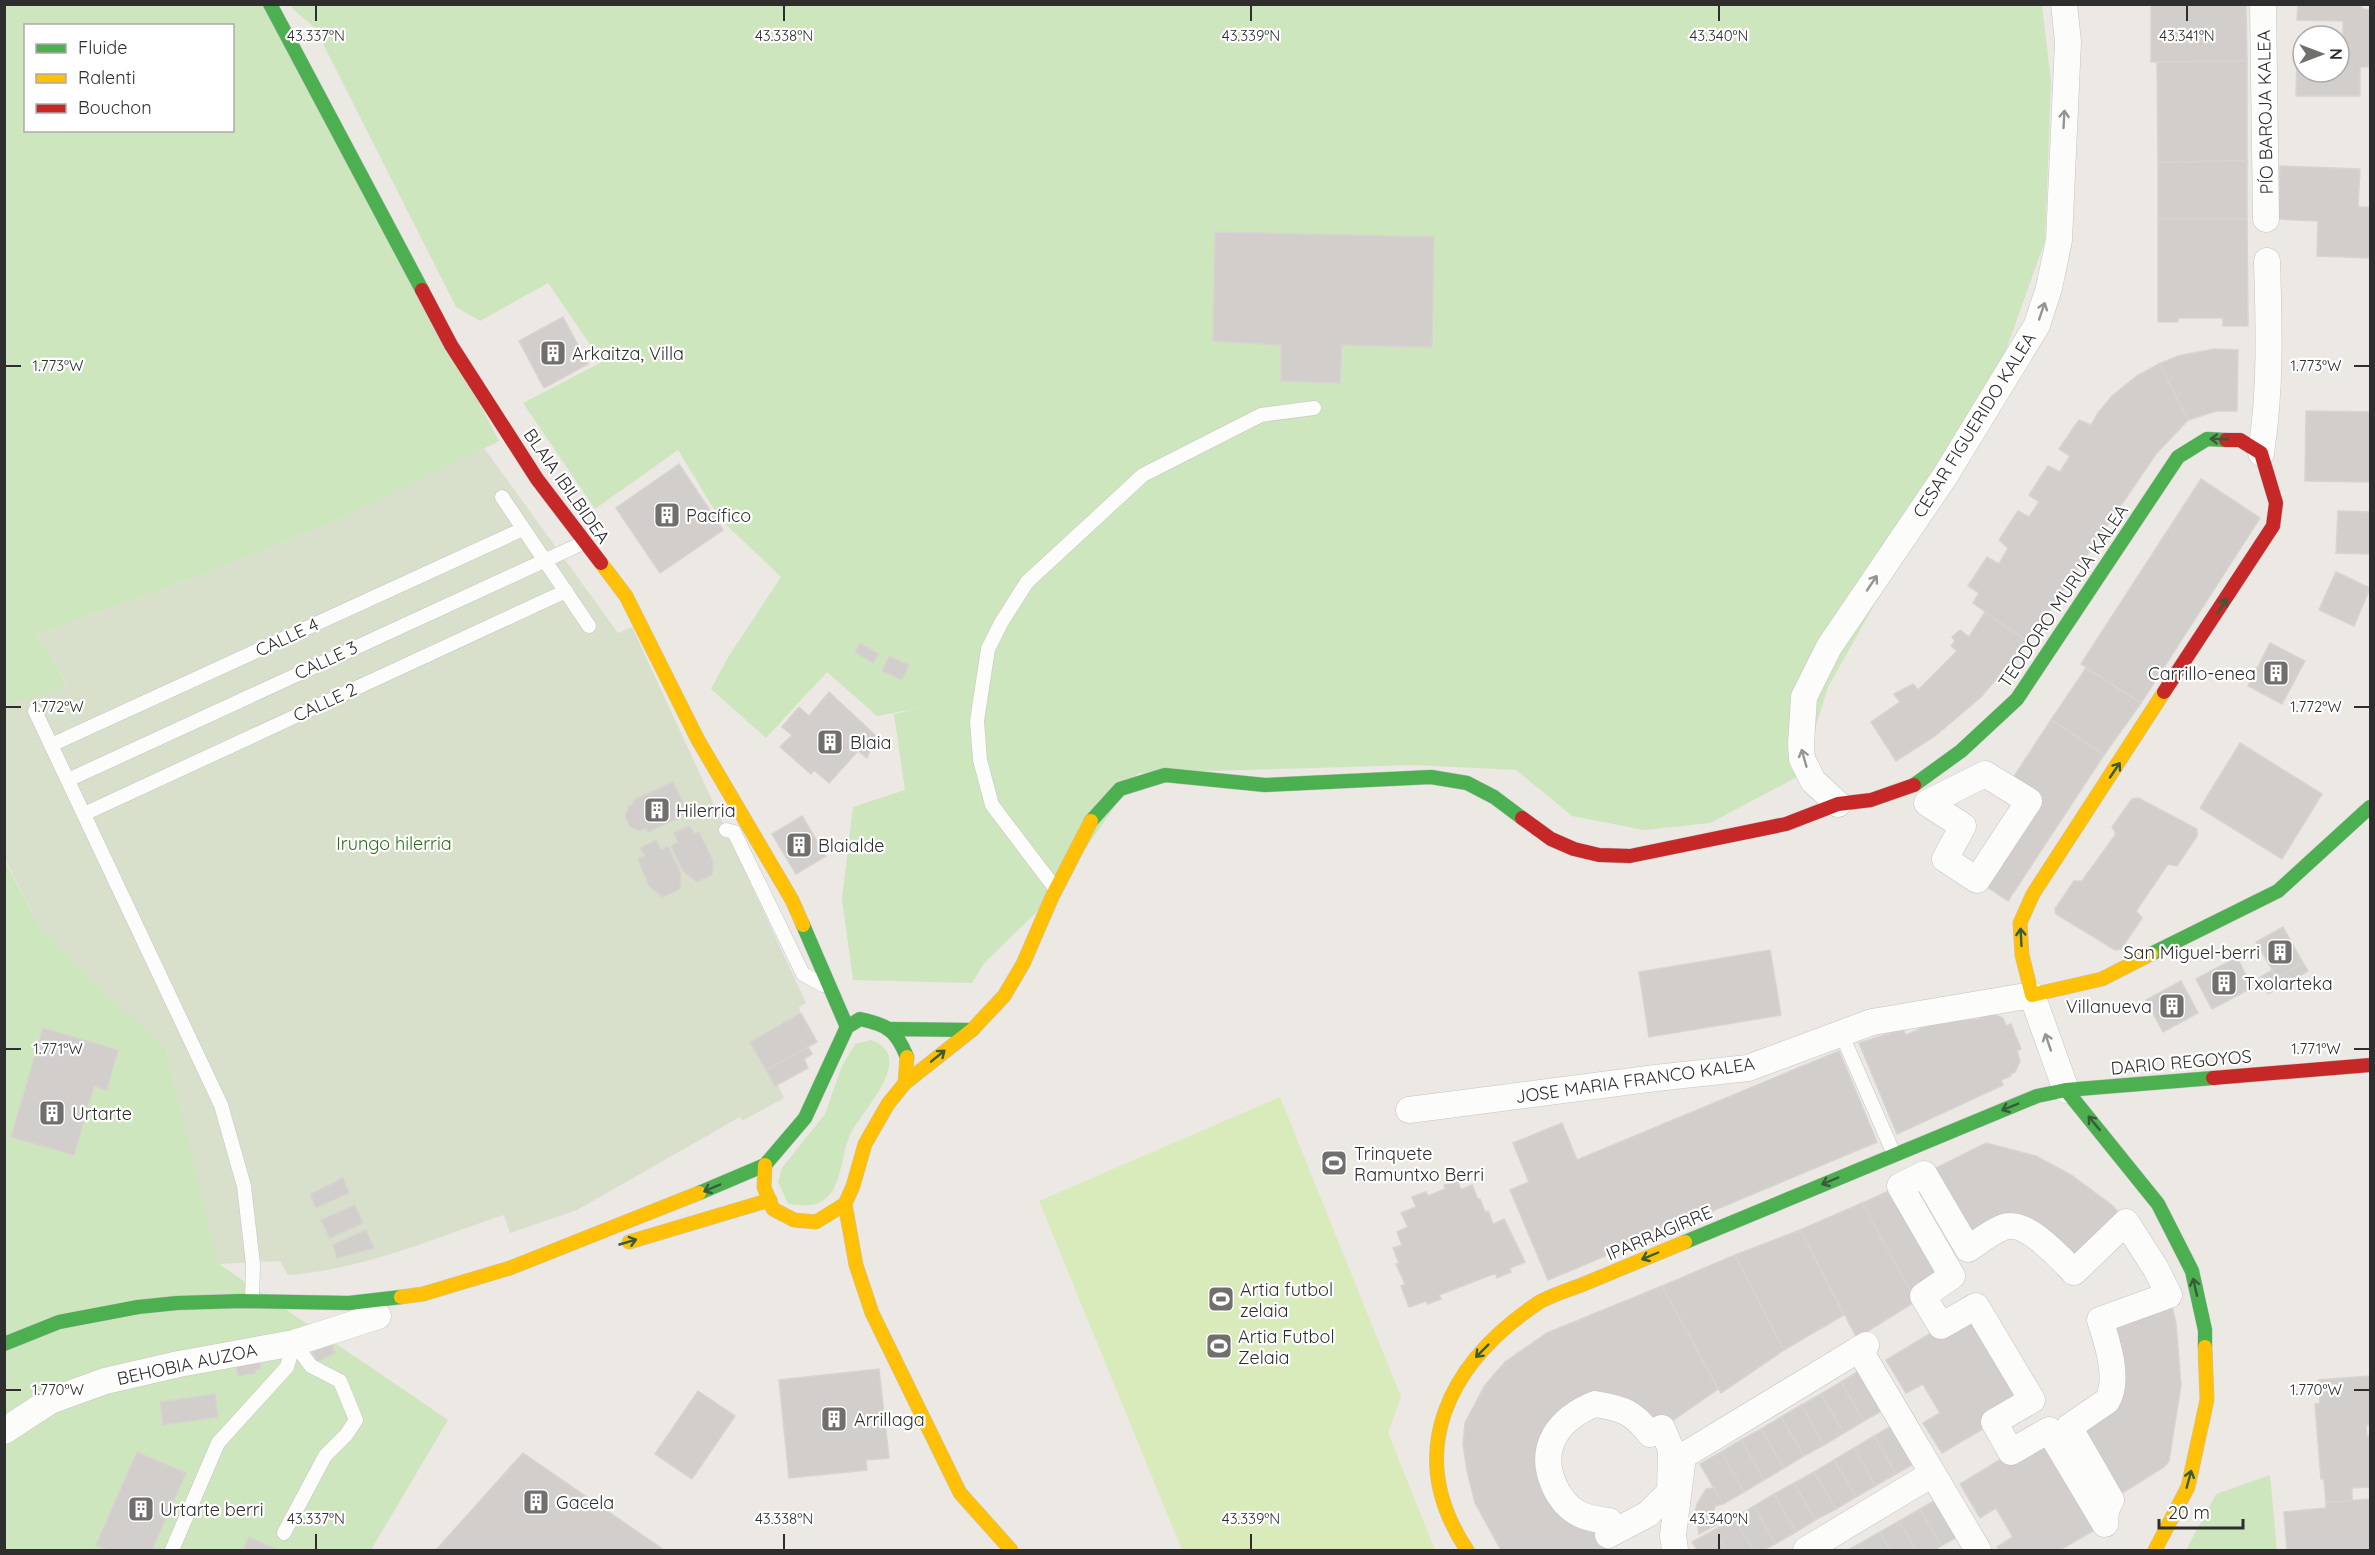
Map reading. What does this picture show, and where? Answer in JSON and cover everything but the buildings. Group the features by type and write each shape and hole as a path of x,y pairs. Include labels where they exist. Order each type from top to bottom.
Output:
{"street":[{"name":"BLAIA IBILBIDEA","path":"270,4 452,345 537,479 626,596 698,740 792,900 847,1027"},
{"name":"CESAR FIGUERIDO KALEA","path":"1838,804 1813,781 1802,759 1800,744 1804,697 1829,647 1945,476 2037,325 2049,288 2059,228 2068,42 2064,4"},
{"name":"PÍO BAROJA KALEA","path":"2263,4 2266,219"},
{"path":"2155,1551 2188,1487 2207,1400 2205,1330 2192,1271 2158,1204 2066,1090 2032,995 2022,955 2020,923 2032,894 2273,526 2276,503 2261,453 2267,405 2270,344 2267,261"},
{"name":"TEODORO MURUA KALEA","path":"845,1204 853,1186 865,1144 888,1104 905,1083 972,1030 1004,996 1023,964 1089,823 1120,789 1165,775 1265,785 1431,777 1467,783 1494,796 1551,838 1574,849 1590,853 1630,856 1786,824 1838,804 1871,800 1918,784 1961,751 2017,699 2178,456 2207,439 2240,440 2261,453"},
{"path":"1985,774 2029,801 1977,880 1945,859 1963,826 1927,803 1985,774"},
{"name":"JOSE MARIA FRANCO KALEA","path":"1409,1110 1748,1068 1872,1022 2032,995 2102,979 2278,891 2370,807"},
{"name":"BLAIA IBILBIDEA","path":"830,990 860,1019"},
{"path":"4,1344 58,1322 138,1307 177,1303 252,1301 350,1303 423,1294 510,1268 708,1190 765,1165 805,1118 847,1027 860,1019 880,1023 899,1038 908,1060 905,1083"},
{"path":"888,1029 972,1030"},
{"name":"DARIO REGOYOS","path":"2066,1090 2370,1065"},
{"name":"IPARRAGIRRE","path":"1467,1551 1444,1509 1436,1474 1437,1436 1447,1398 1468,1365 1506,1328 1540,1302 2037,1096 2066,1090"},
{"path":"765,1165 764,1187 773,1209 794,1220 820,1226 845,1204"},
{"path":"1924,1173 1968,1249 2004,1227 2014,1226 2023,1228 2045,1244 2074,1272 2126,1222 2151,1260 2169,1295 2100,1320 2109,1347 2113,1383 2110,1396 2107,1401 2068,1427 2111,1500 2106,1510 2105,1524 2049,1430 2012,1452 2002,1437 1994,1422 2032,1400 1976,1306 1941,1326 1923,1296 1952,1276 1900,1186 1924,1173"},
{"path":"615,1246 770,1200"},
{"path":"845,1204 856,1265 872,1313 960,1493 1011,1551"},
{"path":"840,1248 856,1265"},
{"path":"510,1268 582,1256"},
{"name":"BEHOBIA AUZOA","path":"4,1431 50,1401 105,1381 294,1343 378,1316"},
{"path":"1675,1551 1673,1535 1683,1456 1862,1347 1932,1474 1978,1551"},
{"path":"1595,1404 1628,1412 1650,1434 1662,1428 1671,1449 1670,1492 1648,1514 1608,1535 1609,1521 1582,1515 1567,1505 1558,1493 1548,1463 1550,1444 1558,1429 1571,1416 1595,1404"},
{"path":"1806,1551 1932,1474"}],"lane":[{"path":"1056,890 992,806 980,760 977,721 988,649 1001,623 1027,582 1143,475 1261,414 1314,408"},
{"path":"502,498 589,626"},
{"name":"CALLE 4","path":"51,745 524,529"},
{"name":"CALLE 3","path":"68,780 585,542"},
{"name":"CALLE 2","path":"84,814 566,591"},
{"path":"35,711 221,1105 244,1186 253,1264 252,1301"},
{"path":"726,830 734,832 803,974 830,990"},
{"path":"1841,1033 1894,1154"},
{"path":"284,1533 325,1456 346,1435 356,1420 340,1382 311,1366 294,1343"},
{"path":"172,1551 218,1443 287,1367 294,1343"}],"green space":[{"path":"5,5 270,5 499,441 344,518 201,575 36,635 59,670 67,688 5,705"},
{"path":"291,5 2042,5 2051,82 2045,241 1985,409 1828,687 1801,775 1710,823 1644,830 1572,816 1516,770 1415,765 1138,773 1052,897 984,963 972,983 853,980 842,899 853,807 905,790 894,714 920,708 877,716 827,672 766,738 711,689 727,659 781,577 720,519 678,450 595,509 523,403 602,362 548,283 480,321 456,307 315,28"},
{"name":"Irungo hilerria","path":"484,448 618,633 632,627 806,1003 799,1007 808,1047 812,1054 804,1059 808,1068 778,1085 784,1098 742,1121 740,1117 577,1210 510,1233 504,1215 398,1252 316,1272 288,1275 280,1261 218,1264 166,1049 112,999 37,923 5,859 5,705 67,687 59,670 36,635 201,575 344,518"},
{"path":"4,859 37,923 112,999 166,1049 219,1264 448,1420 371,1550 5,1550"},
{"path":"871,1040 884,1048 889,1058 888,1071 883,1085 850,1135 835,1187 827,1198 817,1204 788,1204 778,1182 782,1168 825,1114 842,1066 855,1044"},
{"name":"Artia futbol zelaia","path":"1280,1097 1401,1397 1388,1433 1435,1550 1182,1550 1039,1201"},
{"path":"2270,1475 2277,1550 2186,1550 2216,1494"}],"traffic: fast":[{"path":"270,4 422,290"},
{"path":"1914,785 1961,751 2017,699 2178,457 2207,439 2226,440"},
{"path":"1091,821 1120,789 1165,775 1265,785 1431,777 1467,783 1494,797 1522,818"},
{"path":"2151,954 2278,891 2370,807"},
{"path":"803,925 847,1027"},
{"path":"699,1193 765,1165 805,1118 847,1027 860,1019 878,1024 895,1035 907,1057"},
{"path":"888,1029 972,1030"},
{"path":"1685,1242 2037,1096 2066,1090 2213,1078"},
{"path":"2066,1090 2158,1204 2192,1271 2205,1330 2205,1347"},
{"path":"4,1344 59,1322 138,1307 241,1301 349,1303 401,1297"}],"traffic: slow":[{"path":"601,563 626,596 698,740 792,900 803,925"},
{"path":"2151,954 2102,979 2032,995 2022,955 2020,923 2033,894 2164,692"},
{"path":"905,1083 972,1030 1004,996 1023,964 1052,897 1091,821"},
{"path":"765,1165 764,1187 773,1209 794,1220 816,1222 845,1204 853,1186 865,1144 888,1104 905,1083 907,1057"},
{"path":"401,1297 423,1294 510,1268 699,1193"},
{"path":"629,1242 770,1200"},
{"path":"845,1204 856,1265 872,1313 960,1493 1011,1550"},
{"path":"1467,1550 1448,1514 1438,1478 1437,1445 1445,1412 1459,1382 1480,1353 1507,1327 1538,1303 1685,1242"},
{"path":"2155,1550 2188,1487 2207,1400 2205,1347"}],"traffic: jam":[{"path":"422,290 451,345 537,479 601,563"},
{"path":"2164,692 2273,526 2276,503 2261,453 2240,440 2226,440"},
{"path":"1522,818 1551,839 1574,849 1599,855 1630,856 1786,824 1838,804 1871,800 1914,785"},
{"path":"2213,1078 2370,1065"}],"place":[{"name":"Arkaitza, Villa","path":"553,353"},
{"name":"Pacífico","path":"667,515"},
{"name":"Carrillo-enea","path":"2276,673"},
{"name":"Blaia","path":"830,742"},
{"name":"Hilerria","path":"657,810"},
{"name":"Blaialde","path":"799,845"},
{"name":"San Miguel-berri","path":"2280,952"},
{"name":"Txolarteka","path":"2224,983"},
{"name":"Villanueva","path":"2172,1006"},
{"name":"Urtarte","path":"52,1113"},
{"name":"Trinquete Ramuntxo Berri","path":"1334,1163"},
{"name":"Artia futbol zelaia","path":"1221,1299"},
{"name":"Artia Futbol Zelaia","path":"1219,1346"},
{"name":"Arrillaga","path":"834,1419"},
{"name":"Gacela","path":"536,1502"},
{"name":"Urtarte berri","path":"141,1509"}]}
